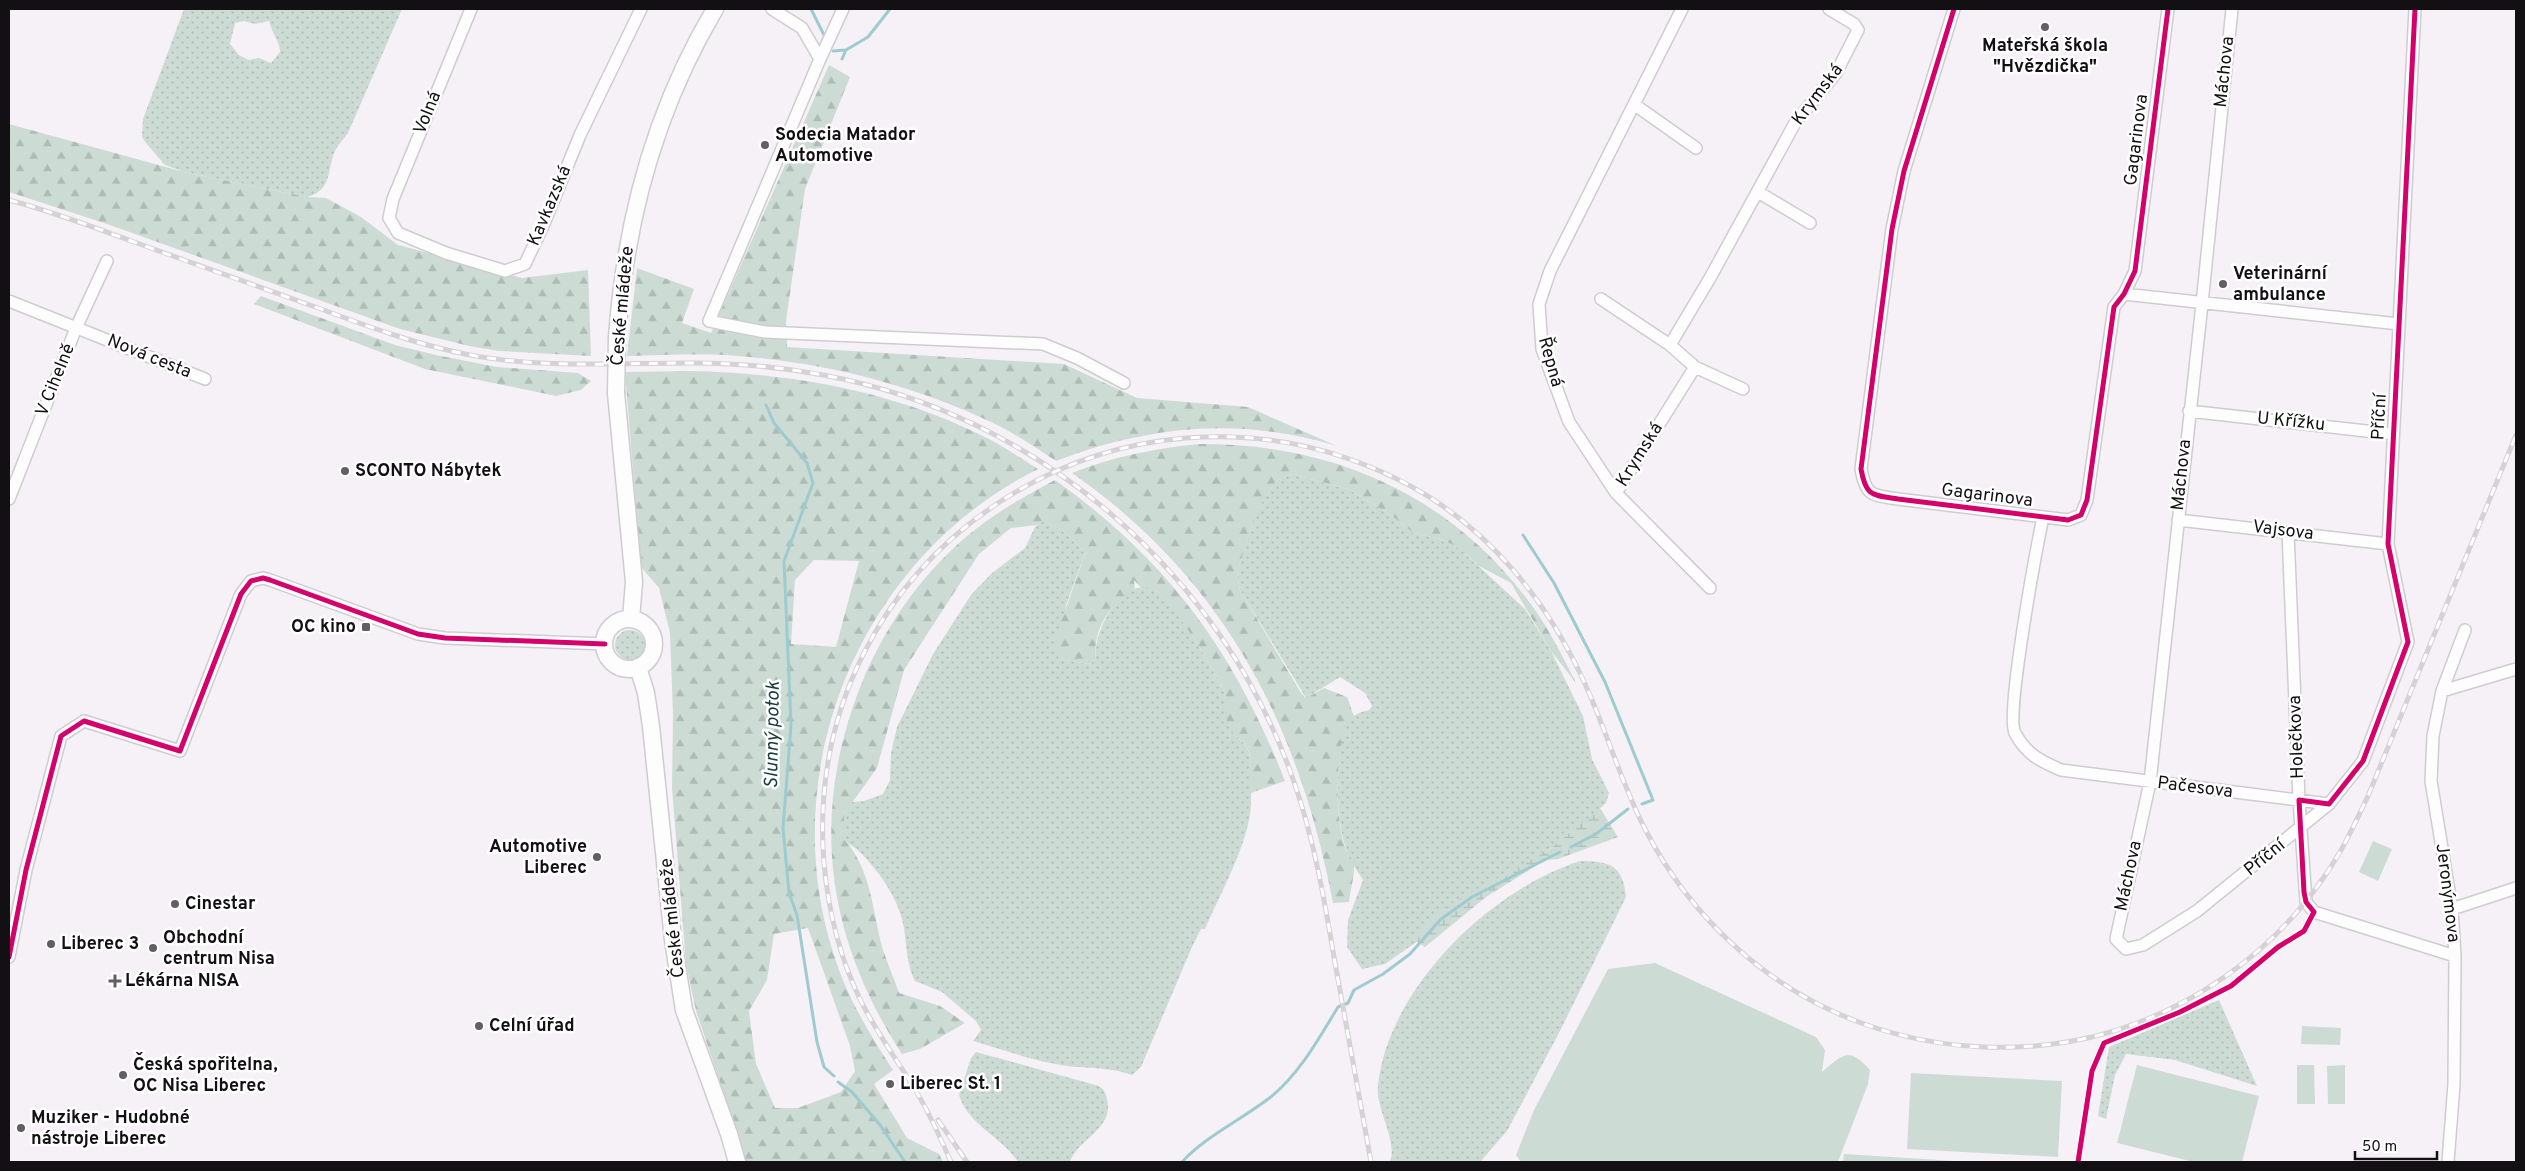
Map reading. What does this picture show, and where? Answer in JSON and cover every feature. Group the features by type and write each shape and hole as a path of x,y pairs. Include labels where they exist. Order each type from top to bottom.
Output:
{"street":[{"name":"Volná","path":"389,218 393,199 471,9"},
{"name":"Kavkazská","path":"389,218 398,233 446,253 505,271 525,264 543,226 580,136 640,9"},
{"name":"České mládeže","path":"631,619 634,582 616,393 617,338 622,275 633,218 664,115 680,76 715,9"},
{"path":"772,9 802,28 820,59"},
{"path":"843,9 709,321 765,332 1043,344 1077,358 1124,383"},
{"name":"Řepná","path":"1682,9 1550,271 1539,304 1542,349 1569,422 1616,493 1710,588"},
{"name":"Krymská","path":"1670,345 1758,192 1795,123 1836,73 1858,30 1854,24 1828,9"},
{"name":"Gagarinova","path":"1954,9 1904,171 1894,219 1861,469 1864,486 1872,495 2068,520 2081,515 2087,500 2114,307 2124,294 2135,271 2168,9"},
{"name":"Máchova","path":"2116,939 2150,782 2232,9"},
{"name":"Příční","path":"2116,939 2126,949 2143,945 2197,912 2329,804 2363,761 2408,642 2388,544 2415,9"},
{"path":"1634,105 1696,148"},
{"path":"1758,192 1810,223"},
{"name":"V Cihelně","path":"9,499 76,328 107,261"},
{"path":"2124,294 2399,324"},
{"path":"1601,299 1670,345 1695,367 1743,389"},
{"name":"Nová cesta","path":"9,301 205,379"},
{"name":"Krymská","path":"1616,493 1695,367"},
{"name":"U Křížku","path":"2189,411 2393,434"},
{"name":"Gagarinova","path":"2043,517 2014,693 2013,731 2034,758 2061,770"},
{"name":"Vajsova","path":"2178,520 2388,544"},
{"name":"Holečkova","path":"2288,532 2299,800 2306,902 2314,912 2455,956"},
{"path":"9,957 26,870 61,736 84,721 180,751 241,594 251,580 262,578 270,580 418,634 445,638 605,644"},
{"path":"631,619 646,626 654,641 650,657 638,667 624,668 614,663 606,653 605,644 607,634 613,626 631,619"},
{"name":"Jeronýmova","path":"2448,1162 2454,1084 2455,956 2452,909 2431,781 2433,736 2442,691 2465,630"},
{"name":"České mládeže","path":"638,667 646,694 651,726 673,940 684,1010 729,1134 737,1162"},
{"path":"2442,691 2516,669"},
{"name":"Pačesova","path":"2061,770 2329,804"},
{"path":"2452,909 2516,888"}],"green space":[{"path":"184,9 402,9 348,133 336,149 328,178 322,189 316,194 307,197 184,172 165,165 142,137 143,119","holes":["244,21 255,24 269,21 280,48 280,52 271,63 259,58 249,60 239,55 230,44 235,23"]},
{"path":"829,65 850,77 805,189 786,321 787,347 1064,364 1137,398 1248,407 1337,446 1266,431 1196,429 1126,439 1056,461 1026,441 995,424 930,397 863,376 795,363 725,355 627,356 637,268 694,289 682,323 711,333"},
{"path":"9,124 184,172 307,197 326,198 361,217 398,245 522,278 588,270 591,356 499,351 469,346 400,329 110,225 9,192"},
{"path":"261,296 395,345 497,367 578,373 591,381 581,390 556,396 425,369 254,304"},
{"path":"690,371 729,373 806,381 844,388 881,397 954,423 995,442 1038,469 977,507 924,555 881,611 848,673 826,740 816,810 818,881 833,952 844,983 858,1013 893,1070 874,1084 907,1138 939,1154 943,1162 744,1162 739,1138 696,1011 686,964 672,787 673,715 670,633 659,588 641,567 625,372","holes":["814,560 859,561 836,647 791,644 795,580","808,928 850,1046 855,1071 841,1092 798,1108 775,1108 756,1064 749,1011 767,980 774,934"]},
{"path":"1199,444 1249,446 1297,453 1343,466 1387,484 1428,506 1466,535 1501,568 1539,616 1576,683 1551,651 1511,583 1479,566 1459,548 1441,539 1413,533 1391,515 1348,489 1292,474 1276,481 1257,511 1237,573 1240,590 1301,693 1306,698 1324,688 1347,697 1354,716 1347,727 1342,742 1338,780 1342,837 1346,850 1354,864 1349,902 1333,903 1318,838 1299,776 1276,717 1247,661 1212,609 1172,560 1125,515 1072,473 1134,454"},
{"path":"1292,474 1348,489 1391,515 1413,533 1441,539 1459,548 1525,609 1551,651 1583,716 1592,759 1609,793 1606,803 1567,837 1385,964 1362,969 1347,947 1348,920 1363,880 1349,857 1343,836 1338,804 1338,768 1347,723 1354,716 1369,710 1372,706 1365,693 1340,677 1306,698 1240,590 1237,573 1257,510 1276,481"},
{"path":"1055,480 1132,543 1194,612 1244,691 1285,781 1251,793 1249,752 1246,745 1229,728 1225,696 1220,682 1203,653 1170,605 1153,589 1141,588 1134,580 1135,590 1118,602 1100,628 1097,638 1096,659 1090,664 1059,659 1054,642 1085,554 1066,534 1055,526 1042,521 1037,525 1011,528 979,554 904,670 877,768 844,814 844,839 853,851 866,877 883,950 899,993 940,1006 965,1023 920,1049 902,1054 876,1009 856,964 842,919 833,872 831,825 835,778 846,729 872,660 893,621 919,585 950,552 976,529 1009,506"},
{"path":"1042,521 1055,526 1066,534 1085,554 1066,605 1059,659 1090,664 1096,659 1099,636 1110,610 1129,592 1140,587 1152,588 1160,593 1180,618 1211,666 1225,694 1231,729 1248,749 1250,759 1251,805 1240,852 1205,929 1201,929 1192,947 1141,1067 1132,1075 1106,1069 1052,1064 973,1041 981,1030 976,1021 942,992 915,981 909,964 902,921 893,897 884,881 868,860 844,839 844,814 852,802 864,801 883,794 890,780 891,753 897,727 933,654 971,595 991,574 1025,548 1035,527"},
{"path":"630,630 641,634 645,645 641,656 630,660 619,656 615,645 619,634"},
{"path":"1600,808 1618,837 1558,859 1545,860 1486,897 1425,947 1414,940 1445,907 1549,850"},
{"path":"2373,841 2392,849 2378,881 2359,872"},
{"path":"1580,861 1599,862 1613,867 1622,878 1626,897 1560,1031 1507,1131 1480,1162 1390,1162 1391,1144 1380,1104 1378,1085 1386,1048 1402,1013 1423,979 1449,947 1479,919 1512,894 1546,875"},
{"path":"1655,963 1816,1037 1825,1050 1822,1072 1835,1061 1846,1056 1851,1056 1863,1062 1870,1070 1868,1084 1838,1162 1521,1162 1516,1155 1534,1110 1608,969"},
{"path":"2219,1000 2257,1086 2175,1060 2126,1054 2115,1075 2106,1119 2098,1116 2109,1047"},
{"path":"2302,1026 2341,1028 2340,1045 2301,1044"},
{"path":"976,1052 1099,1086 1107,1099 1108,1109 1106,1118 1101,1126 1074,1154 1070,1162 1018,1162 1003,1145 977,1123 963,1105 959,1095 971,1058"},
{"path":"2137,1065 2259,1096 2242,1162 2194,1162 2117,1143"},
{"path":"2297,1065 2314,1065 2315,1104 2297,1104"},
{"path":"2345,1065 2345,1104 2328,1104 2327,1066"},
{"path":"1911,1073 2062,1081 2058,1157 1907,1149"},
{"path":"1844,1154 1971,1162 1843,1162"}],"waterway":[{"name":"Slunný potok","path":"811,9 824,35"},
{"path":"846,50 868,37 890,9"},
{"name":"Slunný potok","path":"833,51 846,50 842,59"},
{"name":"Slunný potok","path":"766,405 774,423 807,463 813,483 784,561 791,725 783,828 789,893 797,915 817,1042 824,1067 834,1076"},
{"path":"1523,535 1554,583 1605,682 1653,800 1642,804"},
{"path":"1571,847 1596,834 1628,809"},
{"path":"1182,1162 1214,1135 1261,1104 1282,1087 1300,1066 1338,1007 1348,1003 1354,990 1383,974 1410,954 1441,919 1472,897 1560,852"},
{"name":"Slunný potok","path":"838,1082 852,1092 880,1125 905,1162"}],"railway":[{"path":"9,200 72,220 357,322 429,345 465,354 521,362 725,364 758,366 823,375 903,395 978,426 1049,467 1113,516 1171,573 1221,637 1262,707 1294,782 1313,847 1371,1162"},
{"path":"951,1162 922,1102 865,1008 852,981 840,948 828,897 824,863 830,752 864,653 921,570 997,504 1086,459 1186,438 1290,443 1395,478 1429,497 1460,518 1488,543 1537,600 1558,632 1576,665 1645,829 1664,862 1686,893 1710,922 1737,948 1767,972 1798,993 1832,1011 1867,1025 1922,1040 1979,1047 2007,1047 2036,1046 2092,1037 2127,1027 2161,1013 2193,997 2253,955 2280,930 2304,903 2338,855 2368,796 2516,435"},
{"path":"938,1120 967,1162"}],"cycle path":[{"path":"1954,9 1904,171 1892,229 1861,469 1863,478 1868,490 1882,497 2068,520 2081,515 2087,500 2114,307 2124,294 2135,271 2168,9"},
{"path":"2078,1162 2092,1071 2104,1043 2180,1012 2231,986 2278,947 2304,931 2314,912 2306,902 2304,892 2299,800 2329,804 2363,761 2408,642 2388,544 2415,9"},
{"path":"9,957 26,870 61,736 84,721 180,751 241,594 251,581 263,578 270,580 418,634 445,638 605,644"}],"place":[{"name":"Mateřská škola \"Hvězdička\"","path":"2045,27"},
{"name":"Sodecia Matador Automotive","path":"765,145"},
{"name":"Veterinární ambulance","path":"2223,284"},
{"name":"SCONTO Nábytek","path":"345,471"},
{"name":"OC kino","path":"366,627"},
{"name":"Automotive Liberec","path":"597,857"},
{"name":"Cinestar","path":"175,904"},
{"name":"Liberec 3","path":"51,944"},
{"name":"Obchodní centrum Nisa","path":"153,948"},
{"name":"Lékárna NISA","path":"115,981"},
{"name":"Celní úřad","path":"479,1026"},
{"name":"Česká spořitelna, OC Nisa Liberec","path":"123,1075"},
{"name":"Liberec St. 1","path":"890,1084"},
{"name":"Muziker - Hudobné nástroje Liberec","path":"21,1128"}]}
